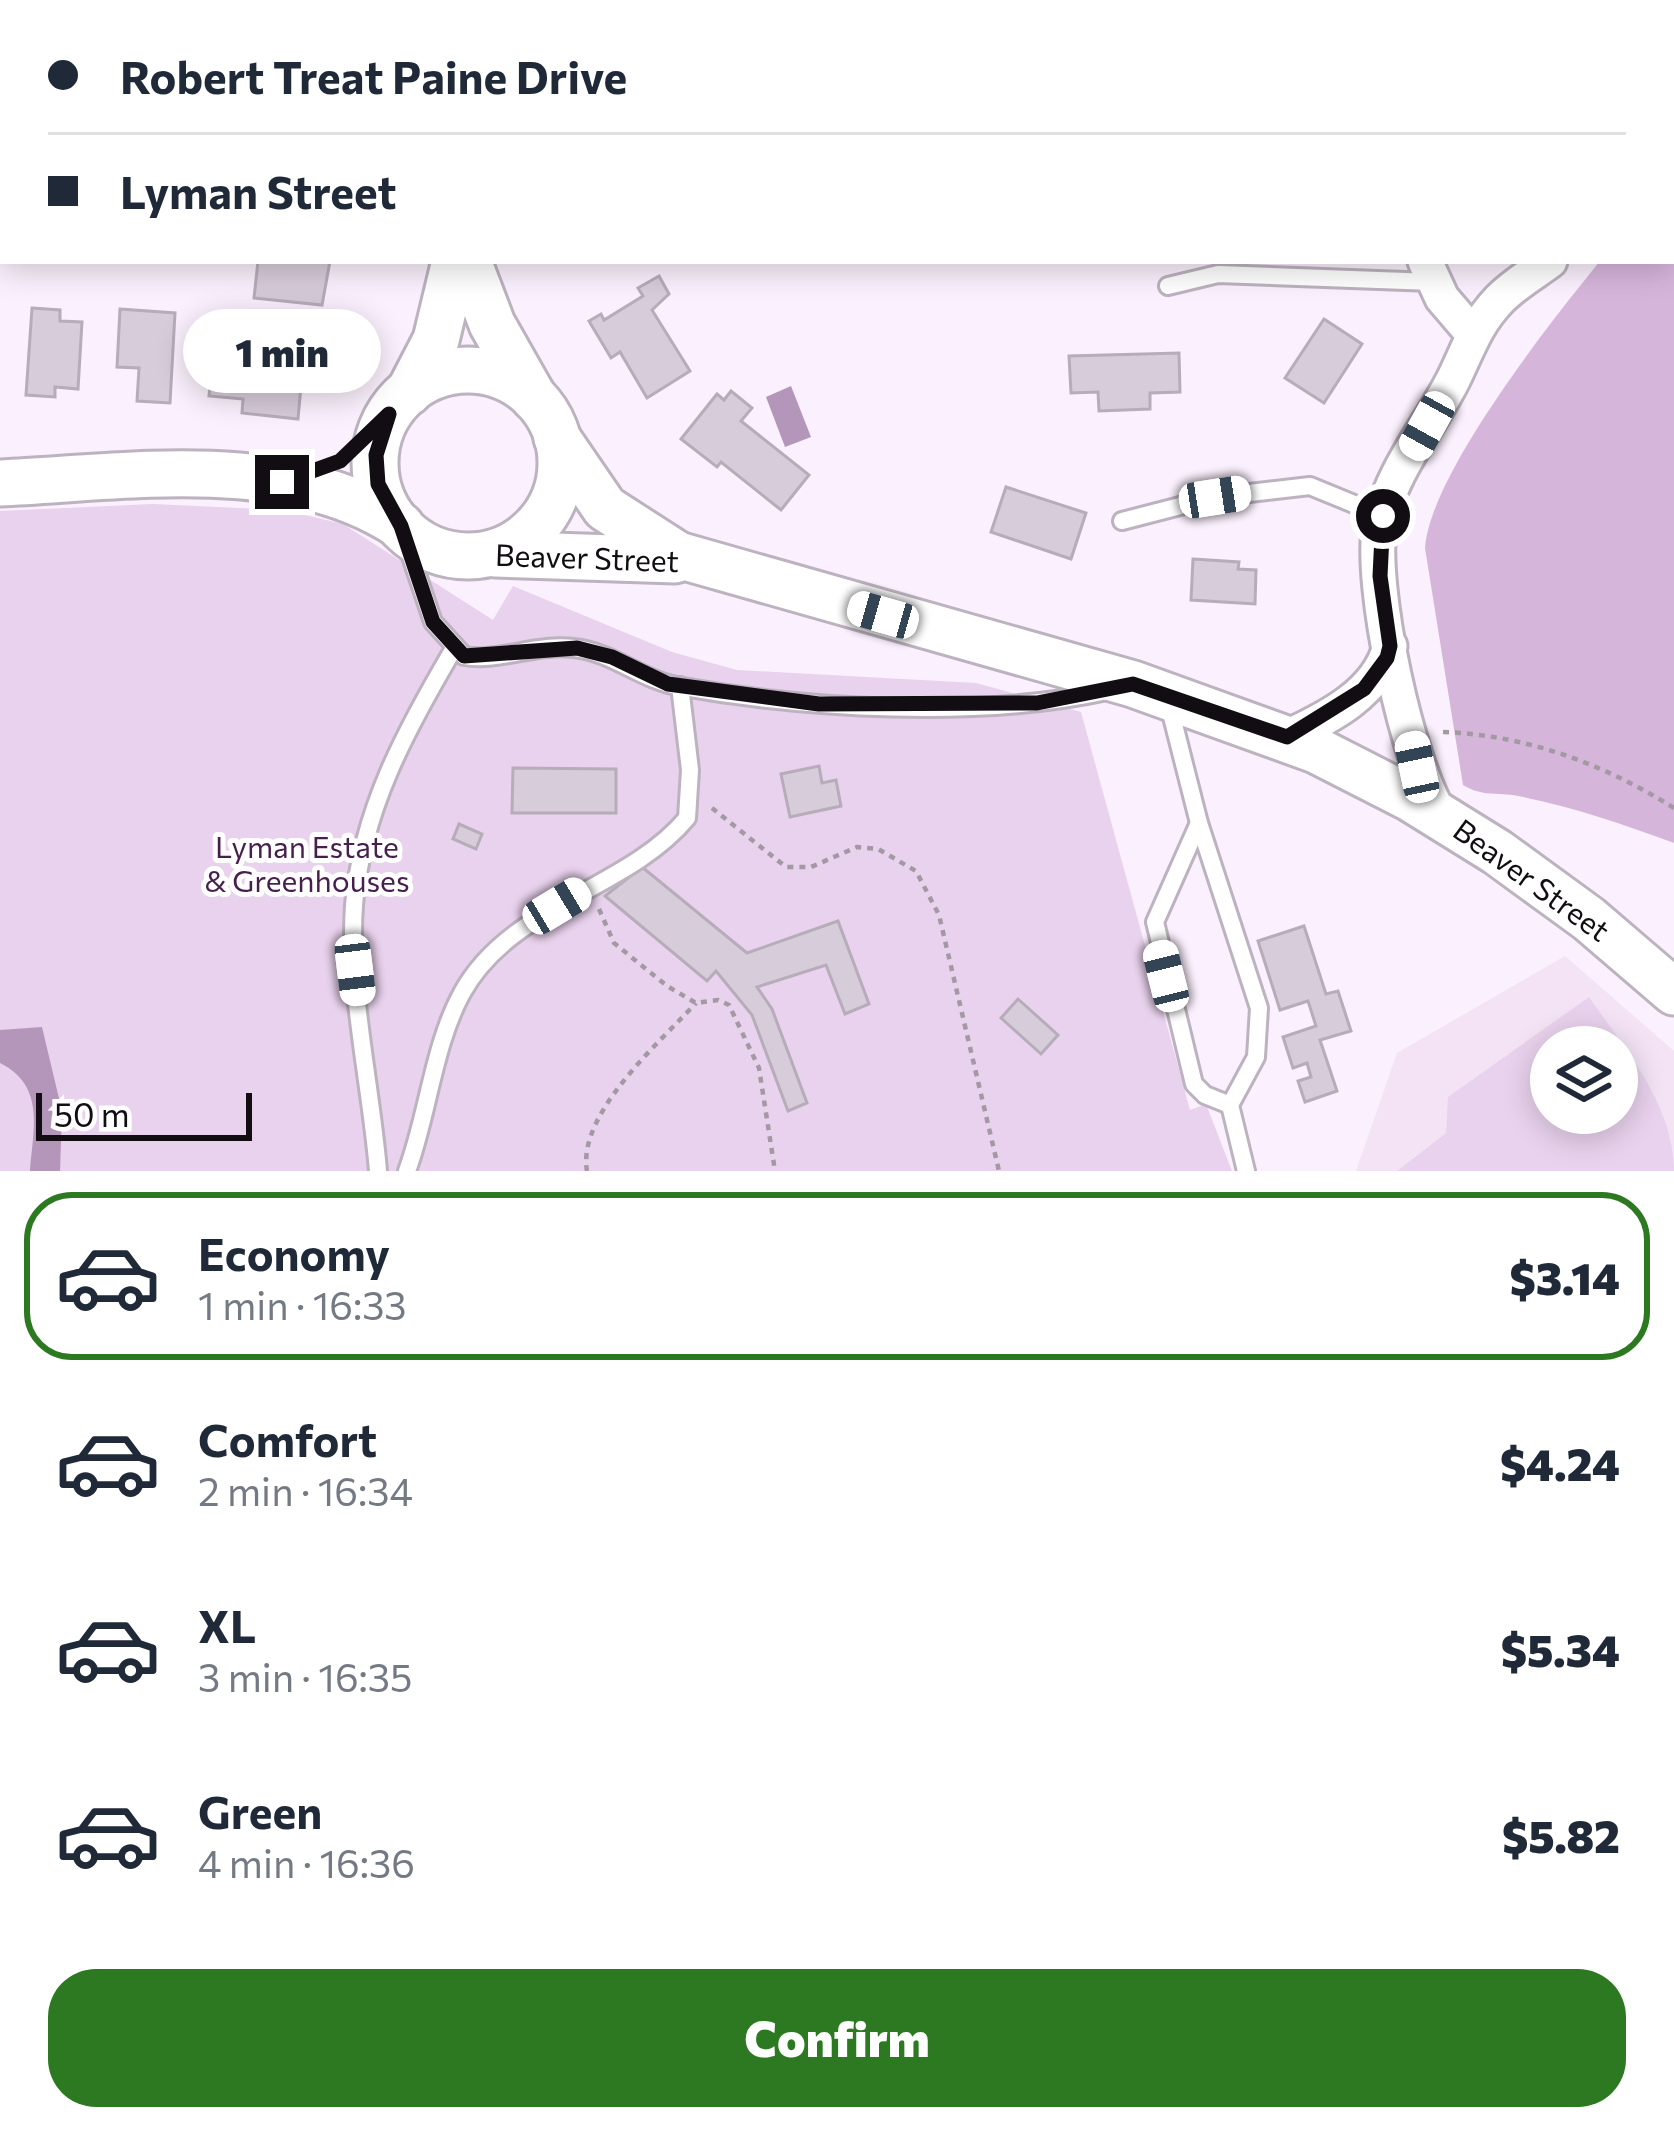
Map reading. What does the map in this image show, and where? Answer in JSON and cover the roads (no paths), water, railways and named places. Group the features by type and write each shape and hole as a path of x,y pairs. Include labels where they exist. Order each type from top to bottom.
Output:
{"main road":[{"path":"401,526 382,498 376,470 378,441 436,340 454,264"},
{"name":"Beaver Street","path":"469,264 492,324 546,419 605,508 659,547 696,562 1150,689 1287,737 1442,817 1559,896 1674,992"},
{"path":"0,483 149,476 282,482 351,498 434,550 479,556 517,542 546,515 560,478 546,419 511,381 466,370 435,376 399,403 340,461 282,482"},
{"name":"Beaver Street","path":"479,556 570,552 696,562"}],"street":[{"path":"1442,817 1417,767 1390,646 1380,576 1383,516 1393,485 1456,375 1472,333 1502,297 1546,264"},
{"path":"1429,272 1472,333"},
{"path":"1287,737 1364,689 1382,668 1390,646"}],"lane":[{"path":"1168,286 1218,274 1429,272"},
{"path":"1122,521 1215,497 1310,486 1383,516"},
{"path":"401,526 421,596 453,650 475,658 577,648 680,686 819,704 1017,704 1150,689 1259,1008 1256,1057 1230,1105 1246,1171"},
{"path":"378,1171 355,970 354,907 362,854 399,743 453,650"},
{"path":"407,1171 460,996 514,934 678,829 691,810 680,686"},
{"path":"1199,823 1154,922 1194,1084 1205,1095 1230,1105"}],"park label":[{"name":"Lyman Estate & Greenhouses","path":"307,865"}]}
